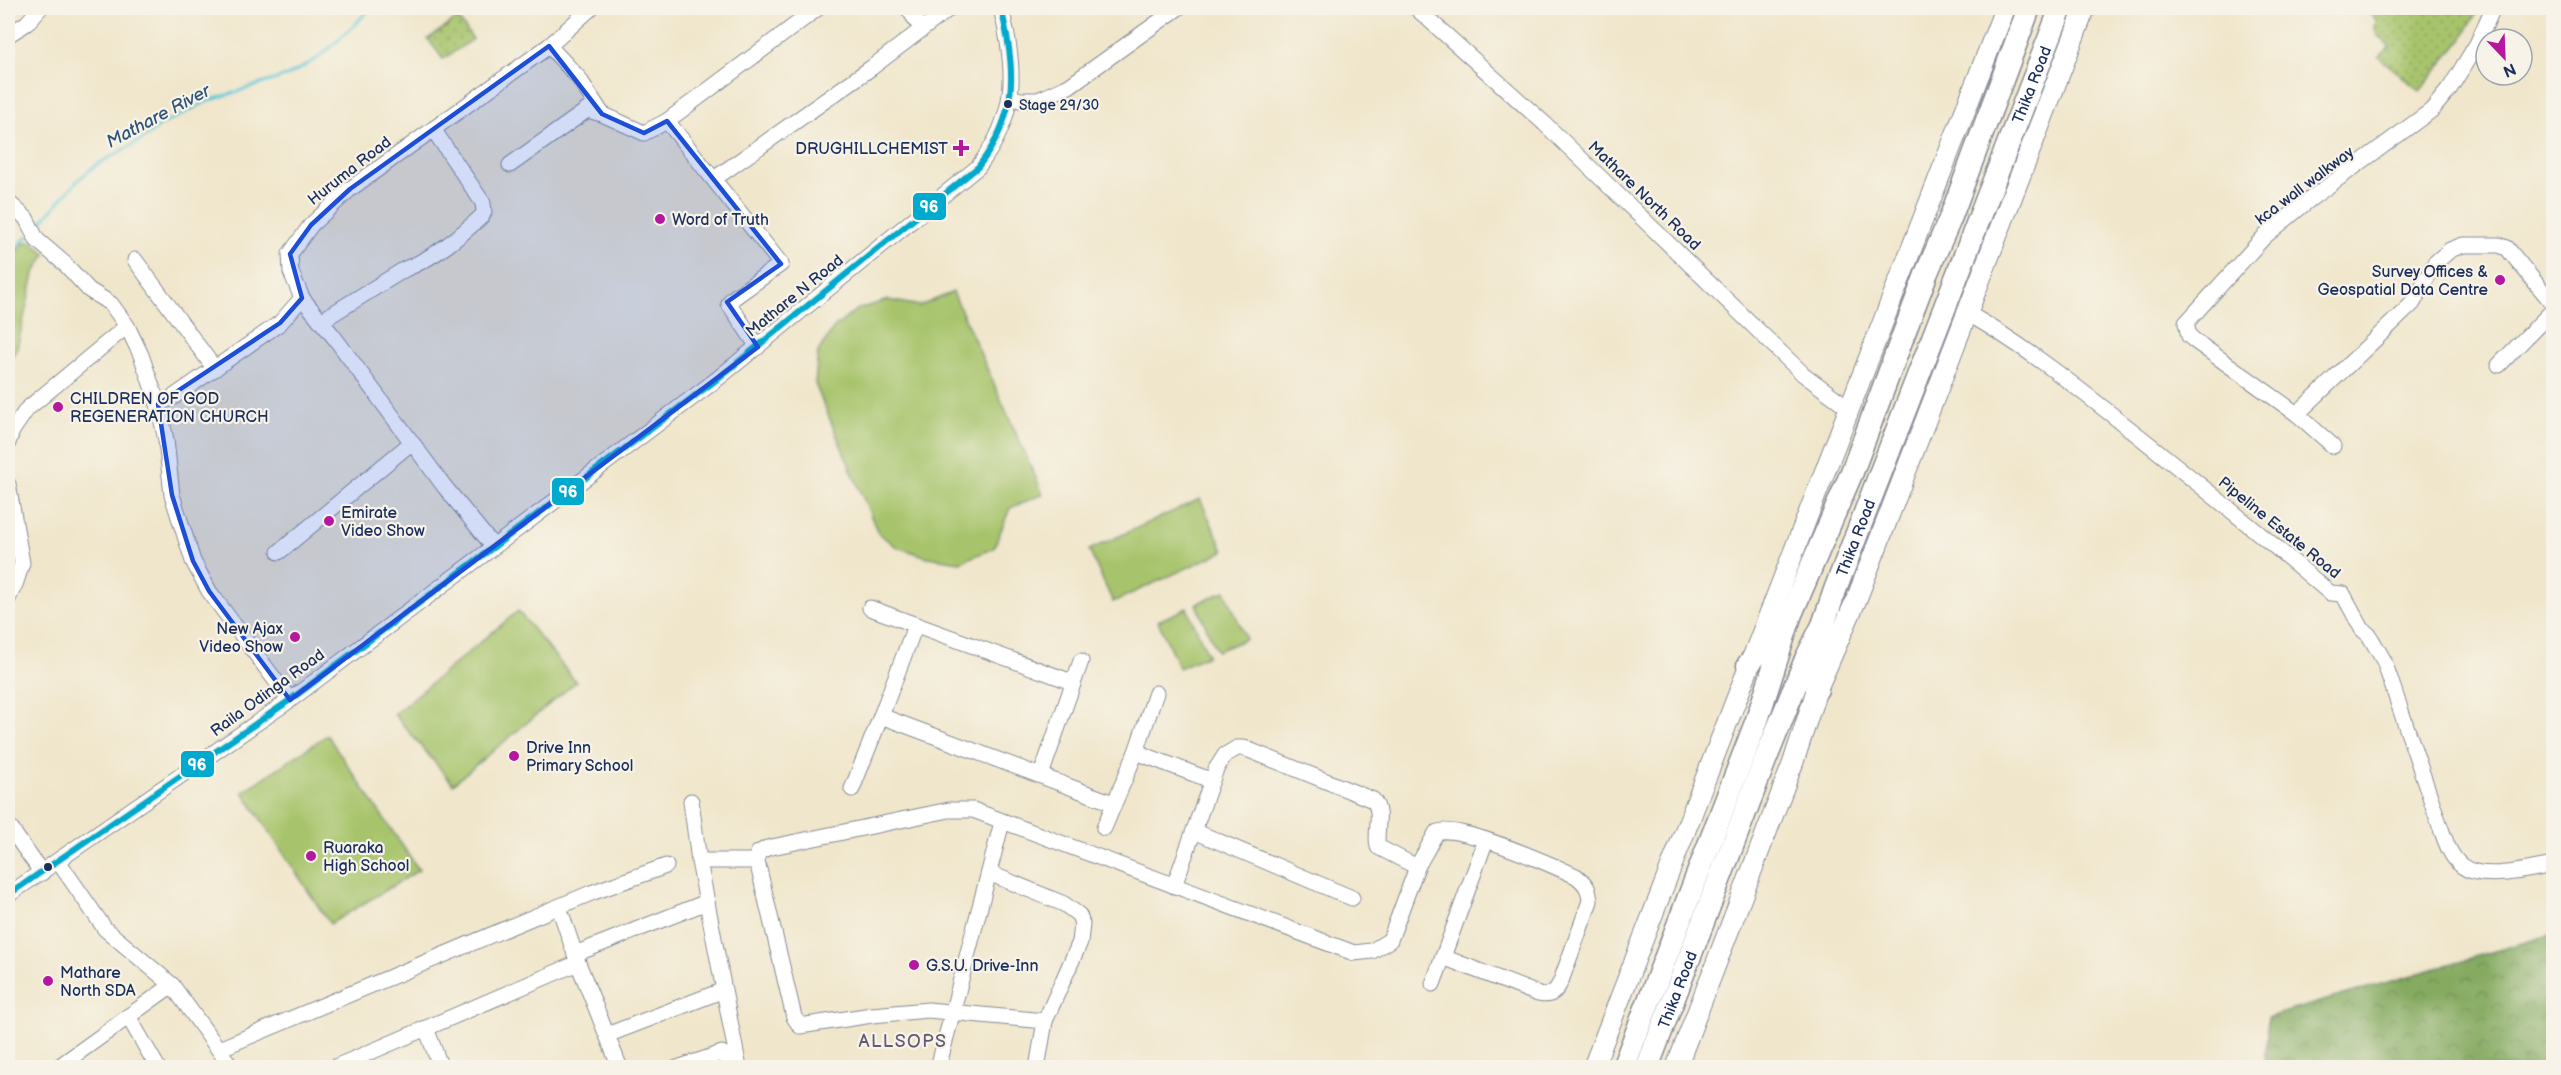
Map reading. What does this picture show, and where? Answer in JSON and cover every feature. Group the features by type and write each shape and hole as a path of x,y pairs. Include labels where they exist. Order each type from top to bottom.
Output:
{"highway":[{"name":"Thika Road","path":"1623,1068 1757,720 1791,614 1852,472 2029,8"},
{"name":"Thika Road","path":"1647,1068 1764,762 1806,659 1823,624 2061,8"},
{"path":"1748,665 1791,614"},
{"path":"1817,689 1823,624"}],"main road":[{"path":"1593,1068 2005,8"},
{"name":"Thika Road","path":"1676,1068 1793,763 1817,689 1857,598 2085,8"}],"street":[{"path":"8,35 27,23 40,8"},
{"name":"Huruma Road","path":"493,546 302,298 291,272 290,254 310,225 350,189 549,46 591,8"},
{"path":"510,165 582,113 591,110 644,134 667,121 818,8"},
{"path":"908,8 921,28"},
{"path":"714,179 871,68 950,8"},
{"name":"Mathare N Road","path":"493,546 758,347 978,167 1001,128 1012,97 1011,59 1002,8"},
{"path":"1012,97 1020,100 1038,100 1069,86 1178,8"},
{"name":"Mathare North Road","path":"1416,8 1545,123 1803,374 1849,408"},
{"name":"kca wall walkway","path":"2333,446 2297,414 2200,346 2189,336 2186,323 2264,237 2309,200 2432,110 2450,88 2477,44 2493,8"},
{"path":"549,46 578,77 602,114"},
{"path":"667,121 781,264 732,299 729,304 758,347"},
{"path":"321,321 405,269 436,253 482,216 483,204 433,129"},
{"path":"8,202 26,218 34,234 89,290 111,304 126,326 141,355 158,404 166,440 172,495 193,561 209,591 290,700"},
{"path":"2297,414 2413,303 2435,263 2450,250 2463,245 2499,245 2507,248 2553,307 2499,365"},
{"path":"135,260 215,369"},
{"path":"158,404 172,398 280,323 302,298"},
{"name":"Pipeline Estate Road","path":"1967,313 2012,338 2045,363 2172,463 2330,593 2343,594 2362,629 2369,635 2384,662 2444,837 2448,847 2463,867 2475,872 2490,874 2553,865"},
{"path":"8,443 12,431 27,409 126,326"},
{"path":"279,552 411,442"},
{"path":"8,484 22,563 8,599"},
{"name":"Raila Odinga Road","path":"8,895 290,700 493,546"},
{"path":"870,608 1072,682"},
{"path":"852,789 915,626"},
{"path":"1041,775 1081,661"},
{"path":"1104,828 1136,752 1156,693"},
{"path":"881,716 1113,804"},
{"path":"1174,886 1210,780 1225,755 1237,748 1244,748 1366,795 1377,805 1378,847 1417,867"},
{"path":"1136,752 1210,780"},
{"path":"691,801 699,861 739,1068"},
{"path":"1045,1021 928,1010 872,1015 800,1026 794,1017 757,861 758,853 767,848 949,810 973,810 1354,953 1364,953 1379,948 1390,940 1417,867 1436,833 1440,830 1455,831 1486,840 1554,867 1576,876 1586,884 1590,891 1590,901 1561,981 1557,990 1546,996 1443,957"},
{"path":"938,1068 1002,822"},
{"path":"8,825 42,873"},
{"path":"1194,831 1352,898"},
{"path":"1433,984 1486,840"},
{"path":"58,861 105,929 172,985 232,1068"},
{"path":"699,861 757,861"},
{"path":"219,1049 591,893 666,866"},
{"path":"989,873 1064,903 1079,915 1082,924 1080,942 1045,1021 1037,1068"},
{"path":"333,1068 707,902"},
{"path":"559,907 620,1068"},
{"path":"57,1068 172,985"},
{"path":"607,1035 724,990"},
{"path":"128,1016 158,1068"},
{"path":"426,1028 441,1068"},
{"path":"677,1068 722,1053 726,1056 728,1068"}],"highlighted area":[{"path":"549,46 602,114 644,133 667,121 781,264 727,302 758,347 290,700 209,591 193,561 172,495 158,404 280,323 302,298 290,254 311,225 350,189"}],"green space":[{"path":"2364,8 2479,8 2462,39 2420,91 2379,57 2390,47 2378,36 2375,29 2377,21"},
{"path":"458,18 473,39 443,59 428,39"},
{"path":"31,241 46,254 34,274 16,352 8,359 8,262 21,245"},
{"path":"953,292 1043,494 1010,508 994,548 960,562 928,557 897,547 878,533 815,384 818,352 834,328 856,310 888,300 920,306"},
{"path":"1200,499 1224,551 1113,602 1089,550"},
{"path":"1225,591 1246,639 1217,651 1196,604"},
{"path":"1187,608 1208,655 1179,668 1158,621"},
{"path":"518,611 576,682 453,784 394,714"},
{"path":"327,735 419,870 330,924 243,792"},
{"path":"2553,934 2553,1067 2265,1067 2268,1017"}],"waterway":[{"name":"Mathare River","path":"37,227 78,180 96,165 143,139 161,125 208,101 289,75 318,58 354,26 370,8"},
{"name":"Mathare River","path":"8,257 28,236"}],"transit line":[{"name":"96","path":"8,895 290,700 716,380 978,167 1001,128 1010,90 1010,51 1001,8"}],"place":[{"name":"Stage 29/30","path":"1008,104"},
{"name":"DRUGHILLCHEMIST","path":"961,148"},
{"name":"Word of Truth","path":"660,219"},
{"name":"Survey Offices & Geospatial Data Centre","path":"2500,280"},
{"name":"CHILDREN OF GOD REGENERATION CHURCH","path":"58,407"},
{"name":"Emirate Video Show","path":"329,521"},
{"name":"New Ajax Video Show","path":"295,637"},
{"name":"Drive Inn Primary School","path":"514,756"},
{"name":"Ruaraka High School","path":"311,856"},
{"name":"G.S.U. Drive-Inn","path":"914,965"},
{"name":"Mathare North SDA","path":"48,981"}],"district":[{"name":"ALLSOPS","path":"903,1041"}]}
